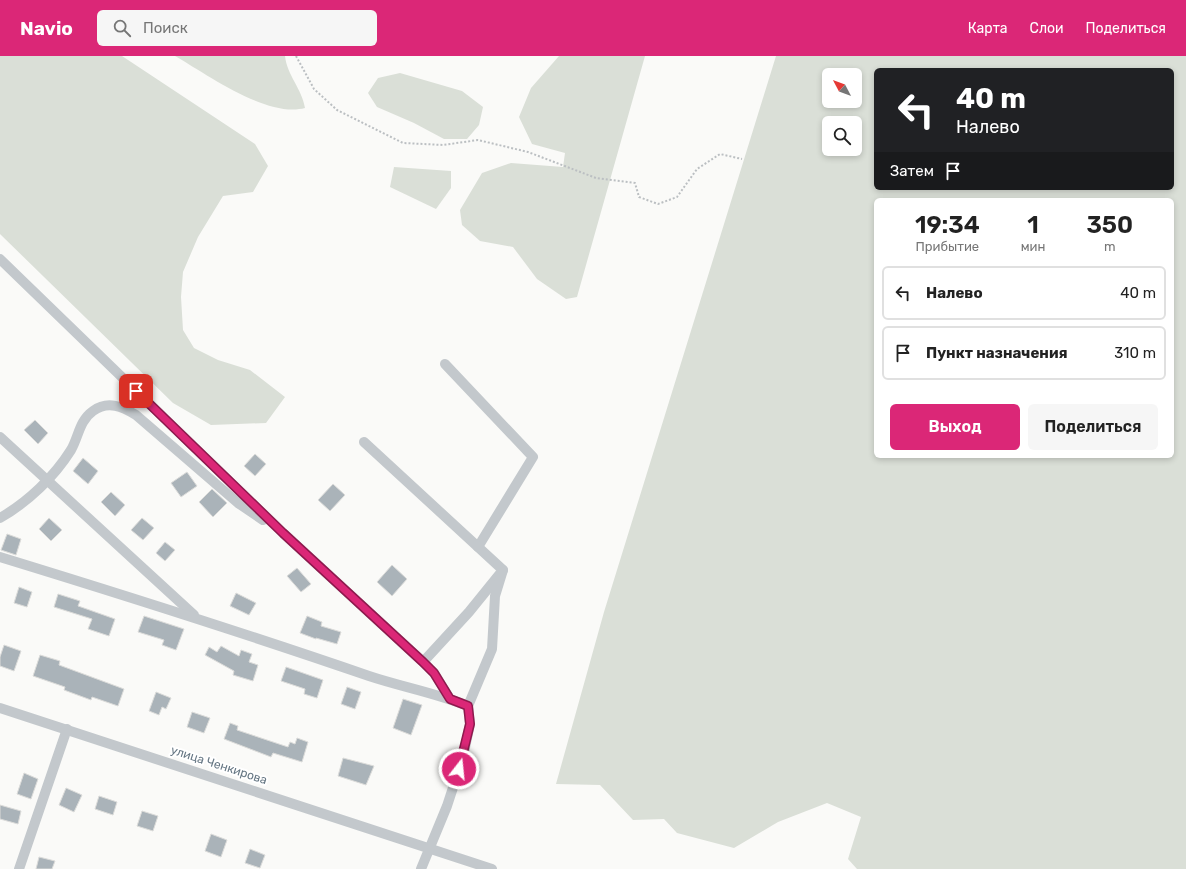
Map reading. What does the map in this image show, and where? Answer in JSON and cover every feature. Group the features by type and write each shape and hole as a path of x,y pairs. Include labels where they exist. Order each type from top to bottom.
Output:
{"street":[{"path":"0,259 283,533 423,662 434,673 450,699"},
{"path":"445,364 534,457 478,547"},
{"path":"0,518 10,512 47,481 72,448 85,418 95,410 110,405 123,407 136,415 238,503 283,533"},
{"path":"0,437 197,618"},
{"path":"364,442 503,570"},
{"path":"0,556 197,618 378,679 450,699 468,706"},
{"path":"423,662 469,612 503,570"},
{"path":"420,869 447,806 463,757 470,724 468,706 492,649 495,596 503,570"},
{"name":"улица Ченкирова","path":"0,708 429,847 492,869"},
{"path":"19,869 67,729"}],"path":[{"path":"296,56 314,89 337,110 403,143 443,145 478,140 528,152 596,178 635,183 640,197 658,204 677,197 697,169 720,154 742,159"}],"shaded area":[{"path":"0,56 122,56 255,144 268,166 253,192 223,196 198,237 183,272 181,297 183,330 194,348 218,360 250,370 285,397 266,423 211,425 173,403 0,234"},
{"path":"175,56 285,56 286,63 301,95 305,108 290,109 273,107 256,101 238,93"},
{"path":"559,56 645,56 577,297 566,299 537,279 513,247 480,241 462,225 460,210 482,173 511,163 563,167 565,153 532,144 519,117 531,88"},
{"path":"776,56 1186,56 1186,869 857,869 848,859 861,817 827,803 778,822 734,848 677,833 664,819 633,820 600,785 556,784 604,612"},
{"path":"400,73 462,91 483,107 479,125 467,139 444,139 414,123 377,107 368,93 378,78"},
{"path":"394,167 451,171 451,188 436,209 390,187"}],"building":[{"path":"35,420 48,433 38,444 24,430"},
{"path":"255,454 266,464 255,476 244,466"},
{"path":"83,458 98,471 88,484 73,471"},
{"path":"187,472 197,486 181,497 171,483"},
{"path":"333,484 345,495 330,511 318,500"},
{"path":"212,489 227,503 213,517 199,502"},
{"path":"111,492 125,505 115,516 101,502"},
{"path":"49,518 62,530 51,541 39,529"},
{"path":"142,518 154,528 143,540 131,530"},
{"path":"7,534 21,539 16,555 1,550"},
{"path":"165,542 175,550 165,561 156,553"},
{"path":"392,565 407,579 392,596 377,582"},
{"path":"297,568 311,584 301,592 287,576"},
{"path":"19,587 32,592 27,607 14,603"},
{"path":"236,593 256,603 249,615 230,606"},
{"path":"58,594 80,601 78,606 115,619 109,636 88,629 92,619 54,607"},
{"path":"144,616 184,629 176,650 162,645 164,640 138,632"},
{"path":"307,616 322,622 321,626 341,632 337,644 300,633"},
{"path":"4,645 21,651 14,671 0,666 0,657"},
{"path":"221,646 239,656 241,650 252,654 249,662 258,665 253,681 233,675 234,671 205,655 209,647 217,652"},
{"path":"40,655 60,661 59,665 124,689 118,706 92,697 91,700 64,690 65,687 33,676"},
{"path":"286,667 323,680 317,698 304,694 305,689 281,681"},
{"path":"347,687 361,692 355,709 341,704"},
{"path":"156,692 171,698 166,709 162,707 159,715 149,711"},
{"path":"403,699 422,705 411,735 393,728"},
{"path":"192,712 210,718 204,733 187,727"},
{"path":"230,723 238,726 237,730 288,747 290,742 295,744 297,738 308,742 302,762 273,753 271,757 224,739"},
{"path":"343,758 374,766 366,785 338,776"},
{"path":"24,773 38,779 31,799 17,794"},
{"path":"66,788 82,795 74,812 59,805"},
{"path":"99,796 117,802 113,815 95,809"},
{"path":"0,805 21,811 18,824 0,819"},
{"path":"142,811 158,816 153,831 137,826"},
{"path":"211,834 227,840 221,857 205,851"},
{"path":"250,849 265,855 260,868 245,863"},
{"path":"39,857 55,861 52,869 36,869"}],"route":[{"path":"136,391 283,533 423,662 434,673 450,699 468,706 470,724 459,769"}]}
